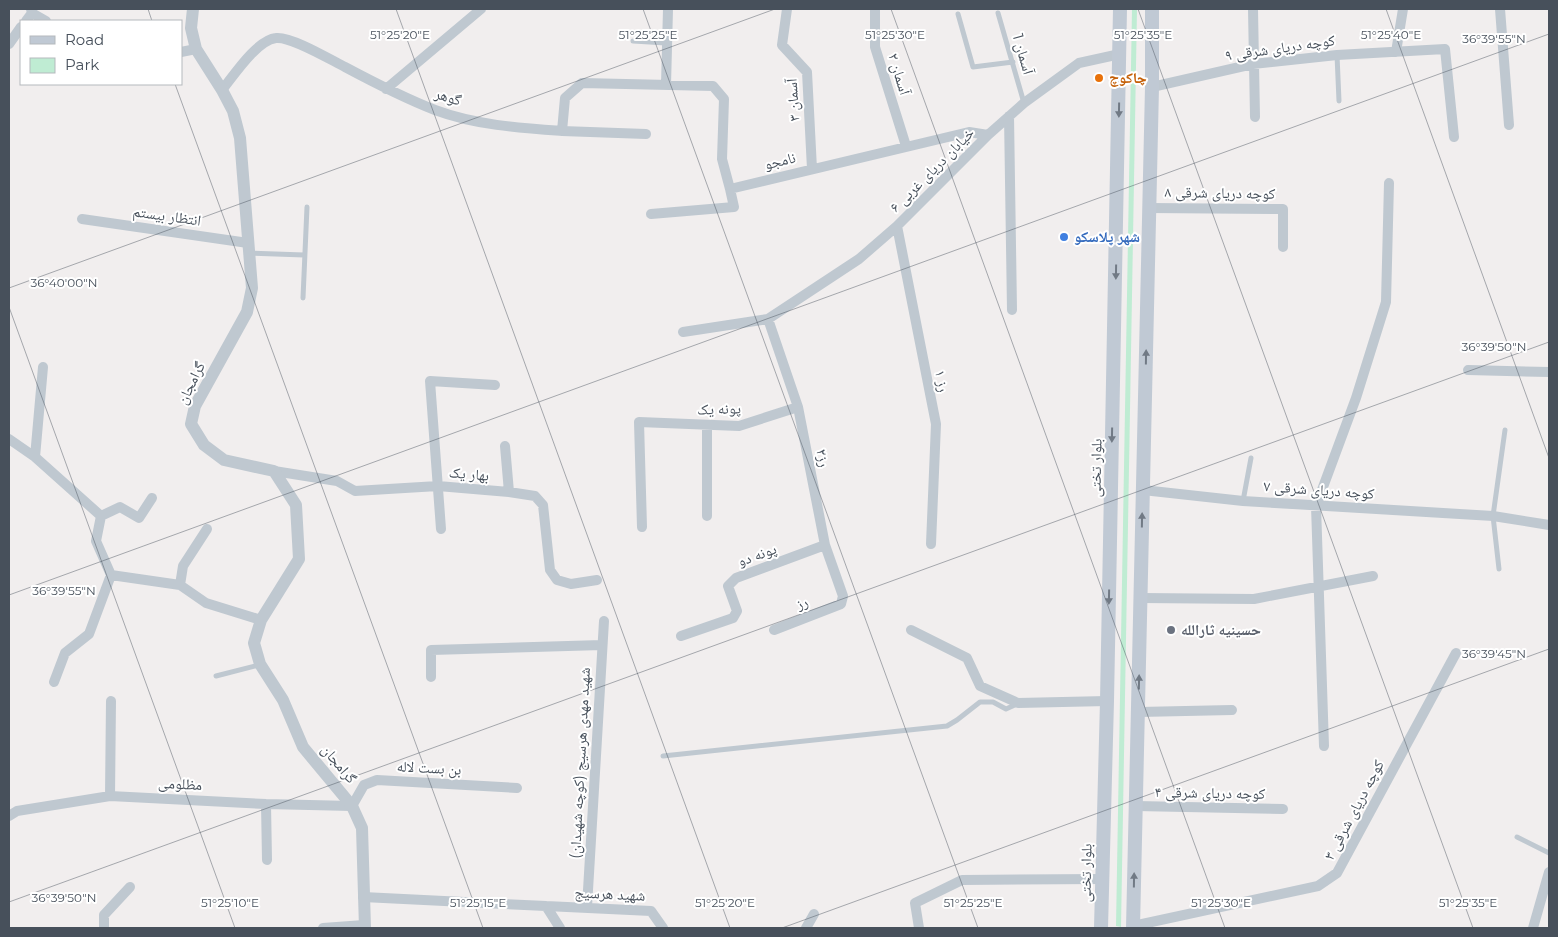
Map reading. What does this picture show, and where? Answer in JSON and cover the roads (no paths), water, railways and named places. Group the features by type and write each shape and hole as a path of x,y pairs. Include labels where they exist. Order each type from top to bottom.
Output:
{"main road":[{"name":"بلوار تختی","path":"1101,928 1120,9"},
{"path":"1133,927 1152,87 1152,9"}],"street":[{"name":"گرامجان","path":"193,9 191,28 196,49 233,111 240,138 252,288 247,312 195,406 191,424 204,445 224,460 274,471 296,505 299,560 261,620 254,643 260,664 283,700 304,747 352,806 362,828 364,926"},
{"path":"386,89 481,9"},
{"path":"666,85 668,9"},
{"name":"آسمان ۳","path":"788,9 782,44 807,72 812,169"},
{"name":"آسمان ۲","path":"875,9 875,47 906,146"},
{"path":"1253,9 1255,117"},
{"path":"1396,52 1403,9"},
{"path":"1500,9 1509,125"},
{"path":"30,14 44,20"},
{"path":"9,44 20,28"},
{"name":"گوهر","path":"222,90 260,44 275,38 286,38 386,89 435,110 456,116 512,127 646,134"},
{"path":"182,52 196,49"},
{"name":"کوچه دریای شرقی ۹","path":"1152,87 1253,64 1337,55 1445,49 1454,137"},
{"name":"خیابان دریای غربی ۶","path":"768,319 858,259 897,226 988,135 1024,103 1079,63 1120,54"},
{"path":"562,131 565,98 582,83 713,86 724,99 722,159 734,207 651,214"},
{"path":"1009,116 1012,310"},
{"name":"نامجو","path":"730,189 969,132 988,135"},
{"path":"1324,746 1316,506 1356,398 1386,302 1389,183"},
{"name":"کوچه دریای شرقی ۸","path":"1149,208 1283,209 1283,247"},
{"name":"انتظار بیستم","path":"82,219 249,248"},
{"name":"رز ۱","path":"897,226 936,424 931,544"},
{"path":"683,332 768,319"},
{"name":"رز۲","path":"768,319 798,406 825,545 843,596 841,604"},
{"path":"35,457 43,367"},
{"path":"1468,370 1549,372"},
{"path":"441,529 430,381 495,385"},
{"name":"پونه یک","path":"642,527 639,422 738,426 798,406"},
{"path":"707,516 708,426"},
{"path":"9,439 35,457 101,516"},
{"path":"505,446 509,492"},
{"name":"بهار یک","path":"274,471 337,481 355,492 438,486 535,496 543,505 550,570 557,580 572,584 597,580"},
{"name":"کوچه دریای شرقی ۷","path":"1143,490 1243,501 1493,516 1549,525"},
{"path":"101,516 120,507 139,518 152,498"},
{"path":"54,682 66,653 88,634 111,575 96,541 101,516"},
{"path":"180,585 183,566 207,528"},
{"name":"پونه دو","path":"681,636 734,618 737,611 728,586 736,578 825,545"},
{"path":"111,575 180,585 206,603 261,620"},
{"path":"1141,598 1254,599 1373,576"},
{"name":"رز","path":"774,630 841,604"},
{"name":"شهید مهدی هرسیج (کوچه شهیدان)","path":"587,908 604,621"},
{"path":"911,630 967,658 980,686 1018,703 1107,701"},
{"path":"431,676 430,650 602,645"},
{"name":"کوچه دریای شرقی ۳","path":"1133,927 1318,886 1337,873 1456,653"},
{"path":"110,796 111,702"},
{"path":"1139,712 1232,710"},
{"name":"بن بست لاله","path":"352,806 364,785 377,780 518,788"},
{"name":"مظلومی","path":"9,816 17,811 110,796 266,804 352,806"},
{"path":"266,804 267,860"},
{"name":"کوچه دریای شرقی ۴","path":"1136,806 1283,810"},
{"path":"1533,928 1549,872"},
{"path":"919,928 915,902 962,880 1102,879"},
{"path":"104,928 104,915 130,887"},
{"name":"شهید هرسیج","path":"364,897 651,911 664,928"},
{"path":"546,906 560,928"},
{"path":"806,928 814,914"},
{"path":"323,928 364,926"}],"lane":[{"name":"آسمان 1","path":"998,13 1024,103"},
{"path":"958,14 973,67 1013,62"},
{"path":"633,41 666,43"},
{"path":"1337,55 1339,101"},
{"path":"303,298 307,207"},
{"path":"249,248 304,255"},
{"path":"1499,570 1493,516 1505,430"},
{"path":"1243,501 1251,458"},
{"path":"216,676 260,664"},
{"path":"664,756 946,726 980,702 993,702 1006,709 1018,703"},
{"path":"1517,837 1549,853"}],"place":[{"name":"چاکوچ","path":"1099,78"},
{"name":"شهر پلاسکو","path":"1064,237"},
{"name":"حسینیه ثارالله","path":"1171,630"}]}
